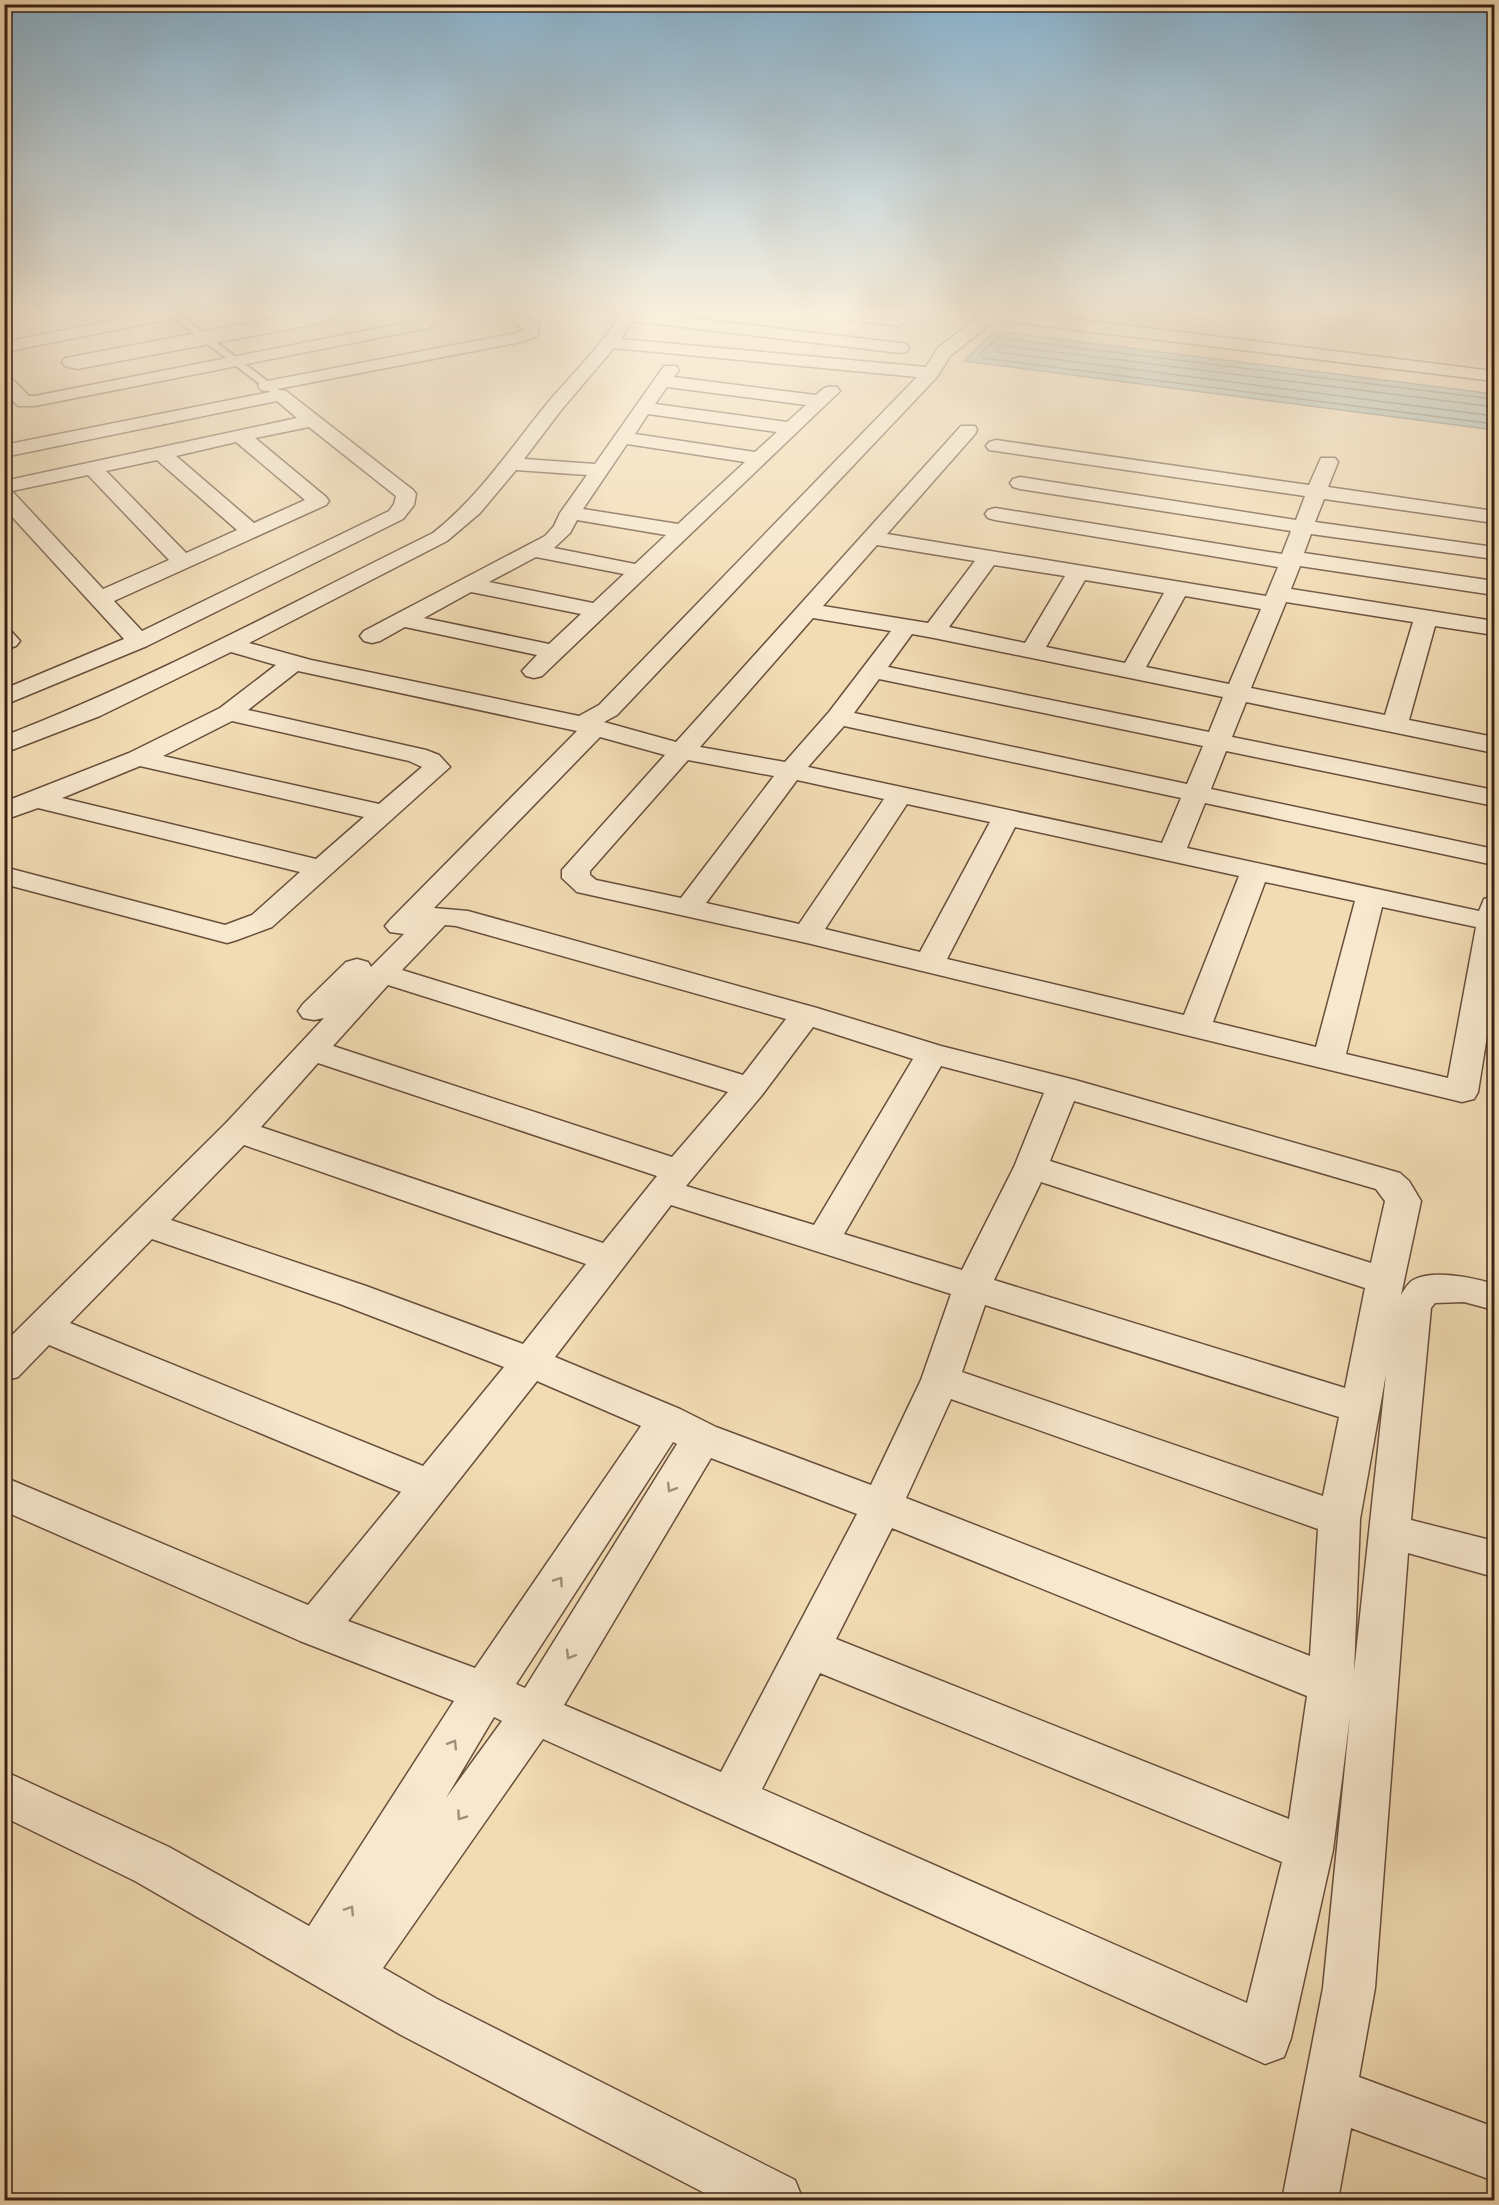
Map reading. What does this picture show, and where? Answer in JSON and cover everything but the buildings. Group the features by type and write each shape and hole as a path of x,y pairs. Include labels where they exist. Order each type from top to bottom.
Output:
{"street":[{"path":"4,442 129,418"},
{"path":"4,452 152,418"},
{"path":"4,698 139,641 396,515 404,505 406,494 310,418"},
{"path":"4,745 91,711 440,537 463,520 546,418"},
{"path":"372,636 552,540 563,529 570,513 636,418"},
{"path":"716,418 791,428"},
{"path":"534,671 802,418"},
{"path":"314,1011 495,831 588,726 608,710 888,418"},
{"path":"4,487 313,420"},
{"path":"228,644 294,662 588,726 680,751 791,771 1370,897 1493,914 1462,1092 807,934 587,886 576,878 576,870 680,751 968,430"},
{"path":"100,599 319,501 240,436"},
{"path":"622,438 758,458"},
{"path":"996,446 1494,517"},
{"path":"161,453 251,531"},
{"path":"980,533 1043,454"},
{"path":"1170,854 1275,599 1328,462"},
{"path":"509,464 599,471"},
{"path":"92,468 183,562"},
{"path":"1020,483 1303,527 1494,553"},
{"path":"4,495 139,641"},
{"path":"570,513 681,531"},
{"path":"872,538 980,533 1290,560 1494,588"},
{"path":"980,533 989,557"},
{"path":"534,550 640,571"},
{"path":"989,557 1178,588 1426,617 1494,628"},
{"path":"934,631 989,557"},
{"path":"1032,651 1079,571"},
{"path":"469,585 597,611"},
{"path":"1132,671 1178,588"},
{"path":"807,610 934,631 1494,745"},
{"path":"1395,724 1426,617"},
{"path":"403,620 554,652"},
{"path":"689,907 791,771 838,717 906,627"},
{"path":"4,637 8,641 4,643"},
{"path":"4,812 138,758 229,713 294,662"},
{"path":"873,670 1494,798"},
{"path":"4,875 227,934 262,921 437,767 430,760 417,755 229,713"},
{"path":"838,717 1494,857"},
{"path":"138,758 384,813"},
{"path":"807,934 900,795"},
{"path":"34,799 321,869"},
{"path":"928,964 1006,818"},
{"path":"1195,1028 1255,872"},
{"path":"1328,1060 1370,897"},
{"path":"4,1367 238,1131 382,973 438,916 458,916 932,1054 1063,1087 1388,1181 1403,1201 1385,1281 1339,1519 1331,1684 1309,1850 1265,2038 732,1799 534,1713 316,1628 4,1494"},
{"path":"382,973 750,1088"},
{"path":"316,1628 530,1362 671,1181 750,1088 806,1016"},
{"path":"311,1050 671,1181 823,1240 1360,1408"},
{"path":"823,1240 932,1054"},
{"path":"732,1799 882,1506 940,1380 972,1287 1031,1167 1063,1087"},
{"path":"238,1131 610,1259"},
{"path":"1031,1167 1385,1281"},
{"path":"146,1224 353,1295 530,1362 684,1429 1331,1684"},
{"path":"1310,2200 1349,1988 1389,1531 1413,1306 1424,1290 1464,1289 1494,1297"},
{"path":"42,1327 429,1486"},
{"path":"940,1380 1339,1519"},
{"path":"331,1966 349,1911 484,1692 684,1429"},
{"path":"331,1966 383,1926 534,1713 684,1429"},
{"path":"1389,1531 1494,1559"},
{"path":"809,1648 1309,1850"},
{"path":"4,1793 152,1864 419,2017 775,2200"},
{"path":"1329,2093 1494,2154"}],"water":[{"path":"1401,418 1494,418 1494,430"}]}
